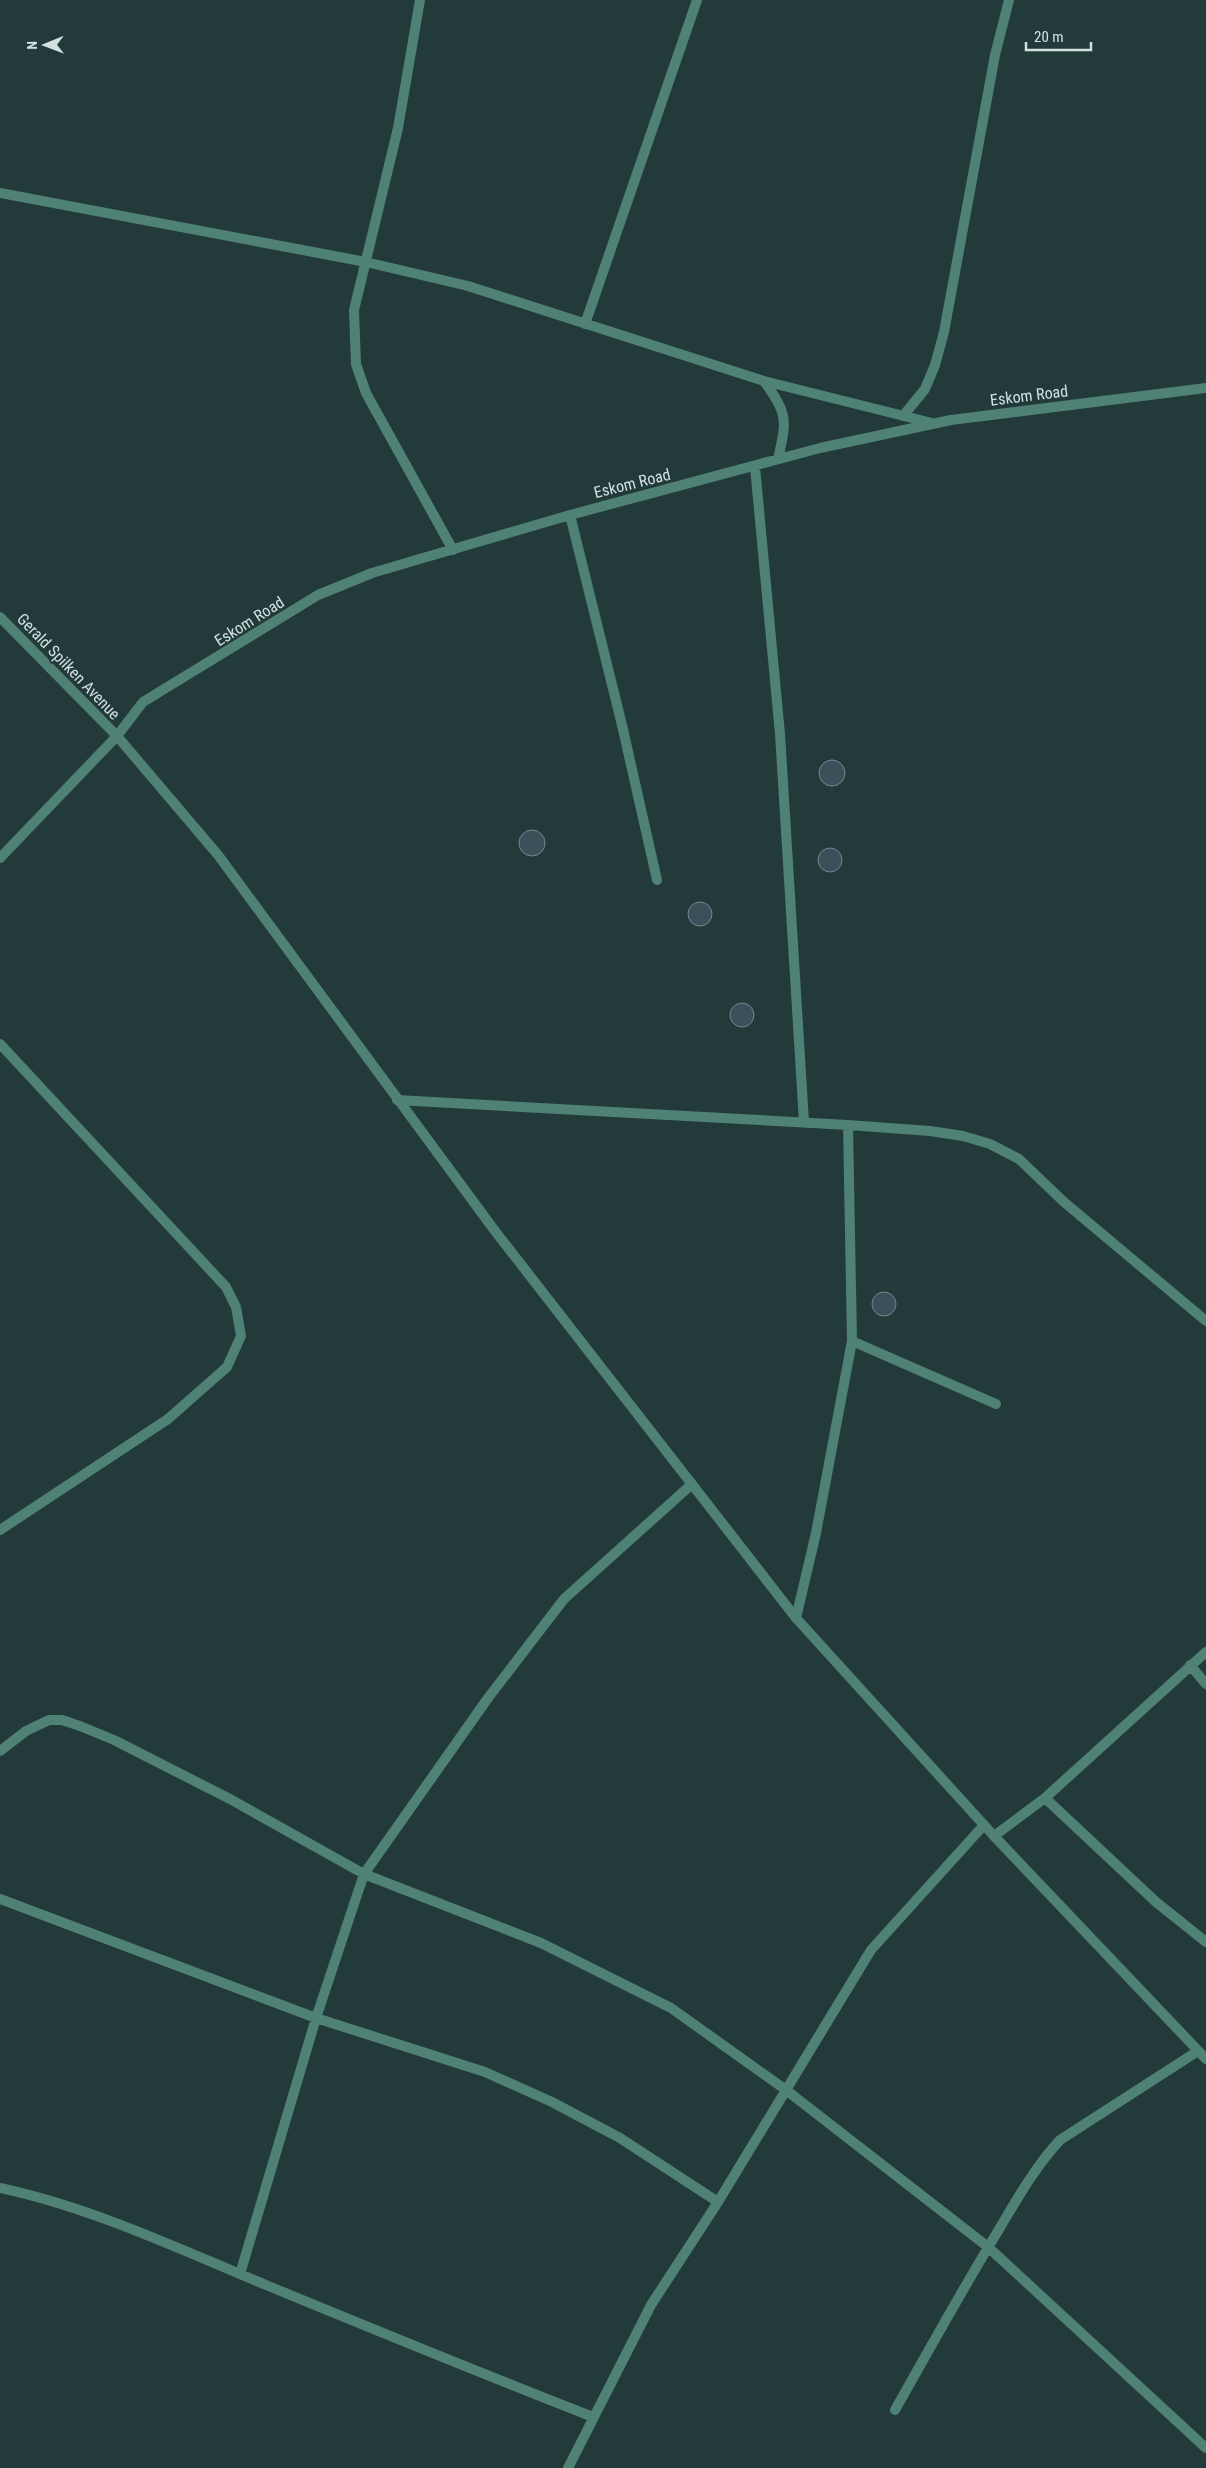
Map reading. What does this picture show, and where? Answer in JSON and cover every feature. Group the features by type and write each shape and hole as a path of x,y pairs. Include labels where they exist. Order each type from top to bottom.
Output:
{"street":[{"path":"420,0 398,128 354,310 356,364 366,393 453,550"},
{"path":"585,324 697,0"},
{"path":"903,416 925,388 935,365 944,332 995,55 1009,0"},
{"path":"0,193 366,262 468,286 764,381 935,424"},
{"path":"764,381 780,406 786,424 778,459"},
{"name":"Eskom Road","path":"0,858 117,736 143,702 318,595 372,573 570,515 755,467 778,459 951,420 1206,388"},
{"path":"755,467 780,734 804,1122"},
{"path":"570,515 622,725 657,880"},
{"name":"Gerald Spilken Avenue","path":"0,617 117,736 218,855 396,1100 495,1231 796,1618 994,1836 1206,2059"},
{"path":"0,1044 226,1287 236,1307 241,1336 227,1367 168,1419 0,1530"},
{"path":"396,1100 804,1122 930,1131 964,1136 990,1144 1018,1159 1064,1202 1206,1321"},
{"path":"796,1618 819,1516 852,1341 848,1125"},
{"path":"852,1341 996,1404"},
{"path":"240,2274 316,2018 364,1874 488,1698 564,1599 692,1484"},
{"path":"994,1836 1044,1798 1206,1652"},
{"path":"1190,1666 1206,1684"},
{"path":"0,1751 26,1731 50,1720 62,1720 80,1726 114,1740 230,1799 364,1874 541,1943 671,2008 786,2090 988,2247 1206,2448"},
{"path":"1044,1798 1156,1902 1206,1942"},
{"path":"568,2468 651,2305 718,2202 871,1950 984,1825"},
{"path":"0,1899 316,2018 485,2072 552,2102 620,2138 718,2202"},
{"path":"895,2410 1034,2170 1060,2140 1198,2051"},
{"path":"0,2188 76,2208 416,2348 592,2418"}],"building":[{"path":"832,760 841,764 845,773 841,782 832,786 823,782 819,773 823,764"},
{"path":"532,830 541,834 545,843 541,852 532,856 523,852 519,843 523,834"},
{"path":"825,848 835,848 842,855 842,865 835,872 825,872 818,865 818,855"},
{"path":"695,902 705,902 712,909 712,919 705,926 695,926 688,919 688,909"},
{"path":"737,1003 747,1003 754,1010 754,1020 747,1027 737,1027 730,1020 730,1010"},
{"path":"879,1292 889,1292 896,1299 896,1309 889,1316 879,1316 872,1309 872,1299"}]}
